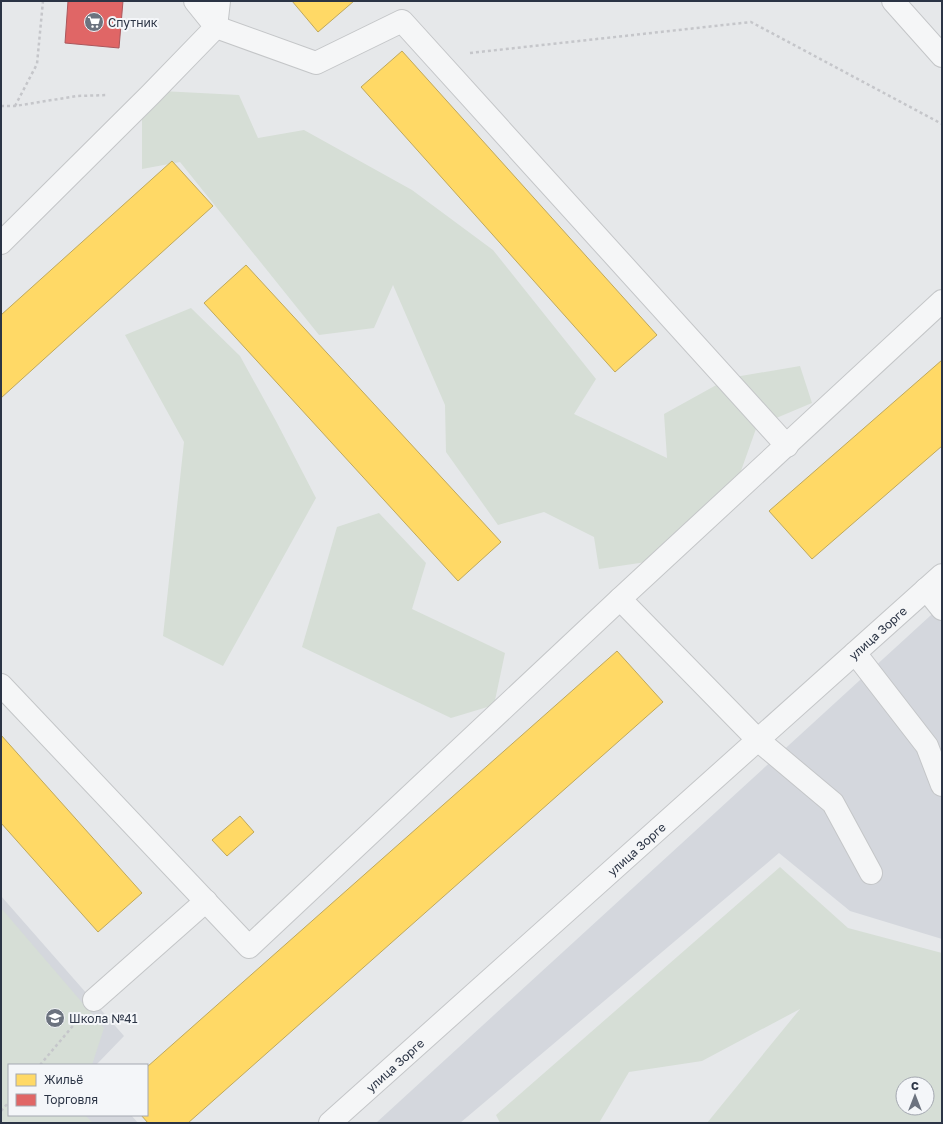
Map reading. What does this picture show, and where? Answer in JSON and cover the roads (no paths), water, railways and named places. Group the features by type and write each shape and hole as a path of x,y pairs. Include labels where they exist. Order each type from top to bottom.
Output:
{"street":[{"path":"195,1 216,27 316,63 402,21 787,446"},
{"path":"1,243 216,27 219,1"},
{"path":"893,1 942,56"},
{"path":"1,685 249,947 620,600 942,302"},
{"name":"улица Зорге","path":"330,1123 942,575"},
{"path":"926,590 942,609"},
{"path":"620,600 758,740 833,803 870,873"},
{"path":"856,653 927,746 942,785"},
{"path":"94,1000 206,901"}],"place":[{"name":"Спутник","path":"94,22"},
{"name":"Школа №41","path":"55,1018"}]}
